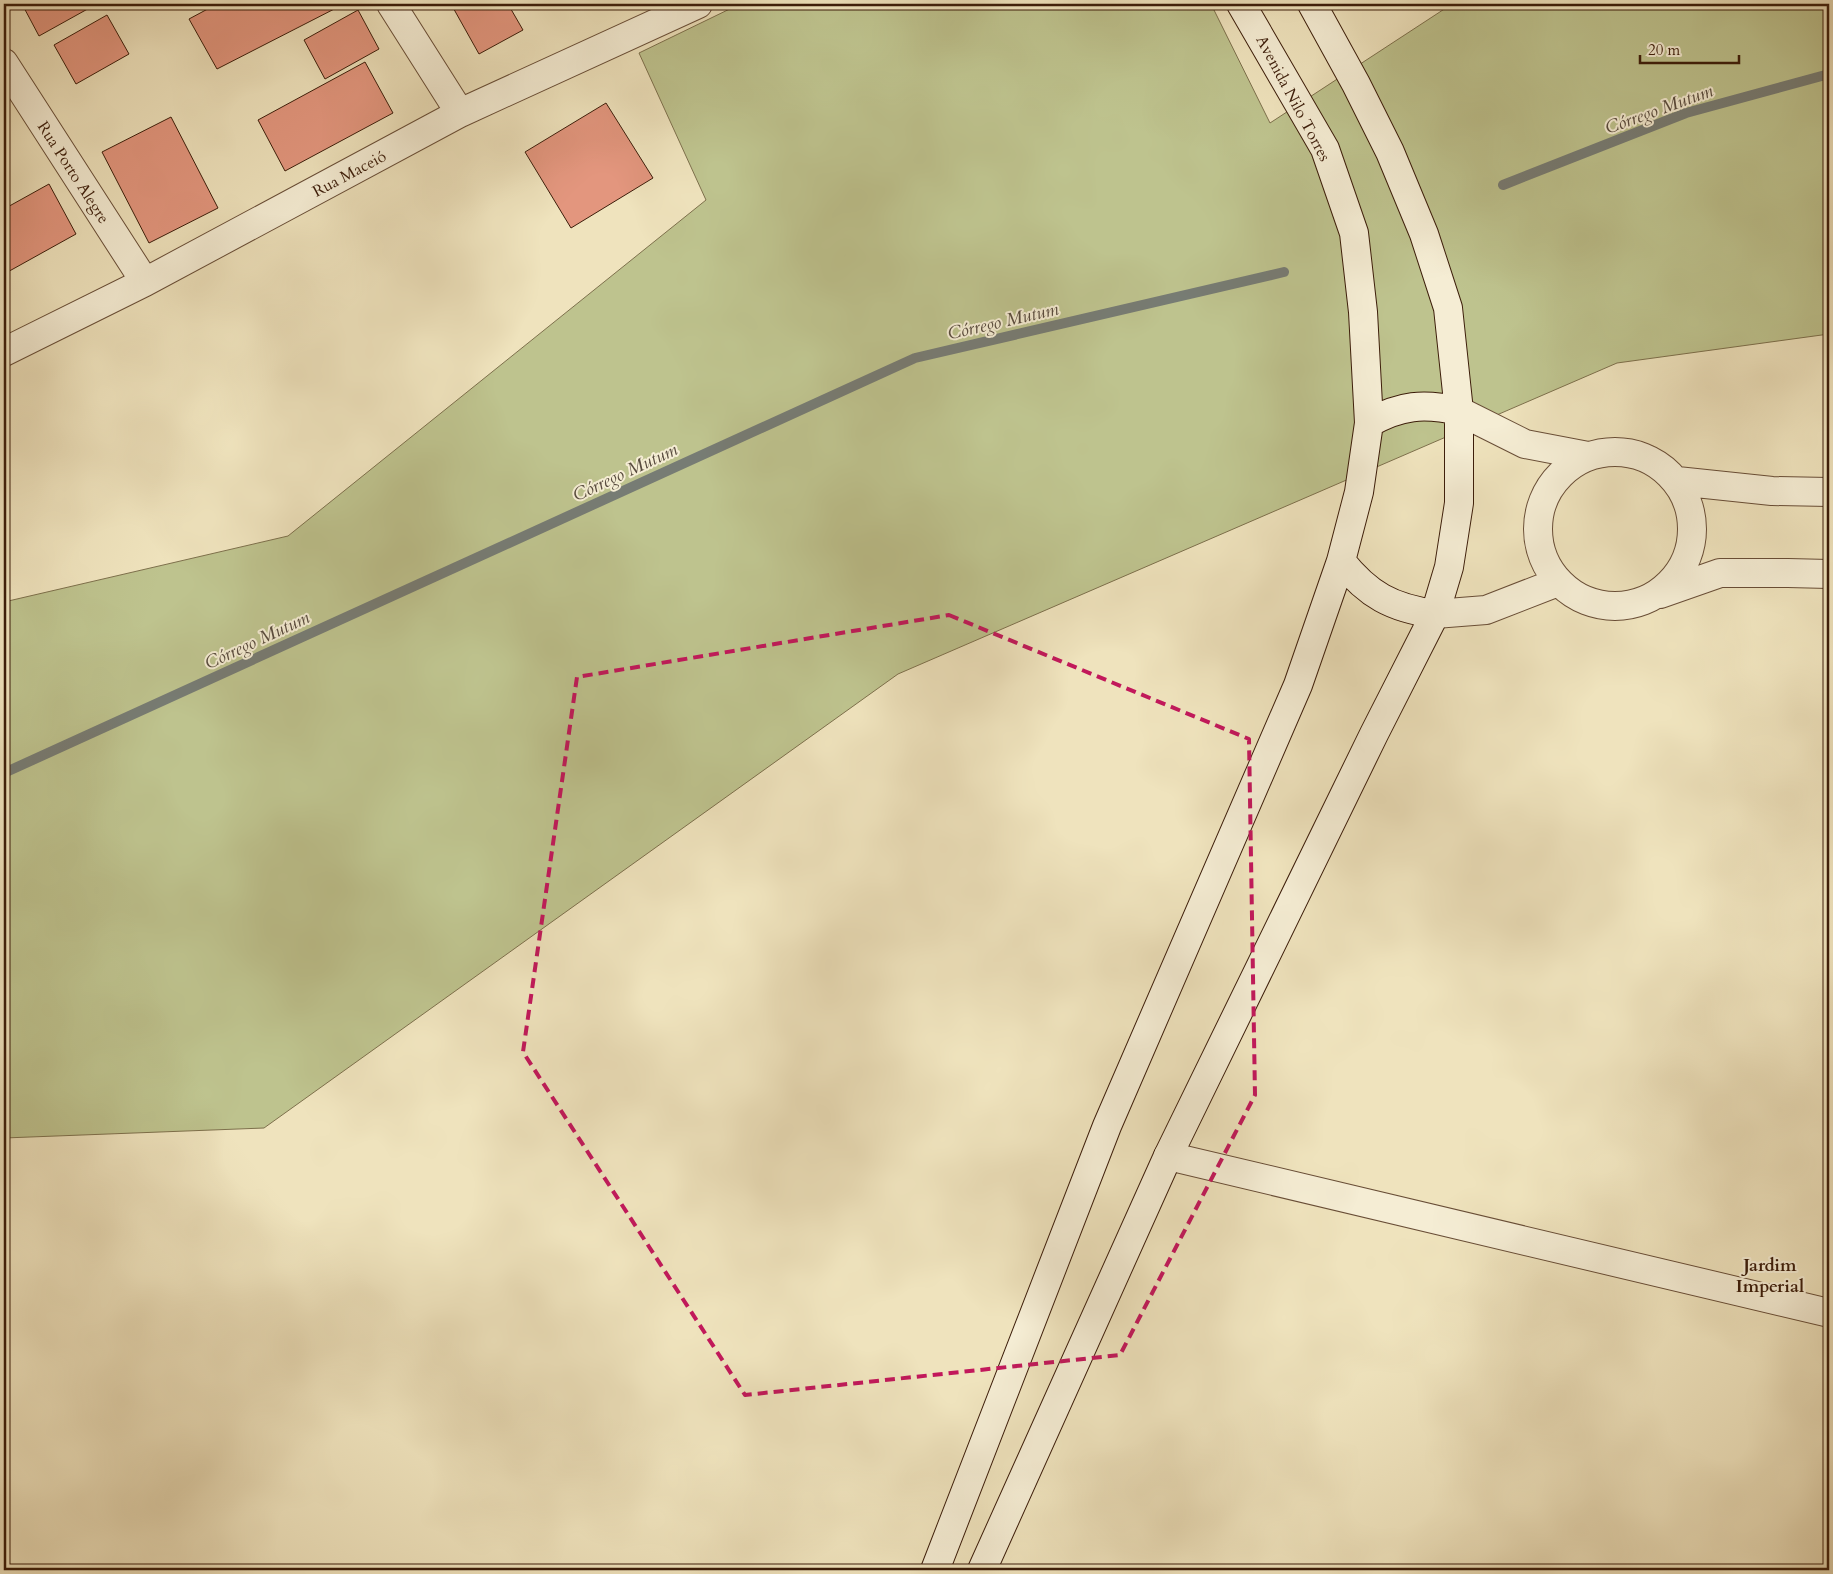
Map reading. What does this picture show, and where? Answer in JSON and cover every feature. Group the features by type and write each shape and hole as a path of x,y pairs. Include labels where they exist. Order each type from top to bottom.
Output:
{"main road":[{"path":"391,4 460,113"},
{"name":"Rua Maceió","path":"4,352 145,282 460,113 698,4"},
{"name":"Avenida Nilo Torres","path":"935,1570 1107,1126 1298,685 1341,561 1359,492 1369,423 1363,312 1354,233 1324,149 1242,4"},
{"path":"982,1570 1168,1156 1374,734 1435,614 1449,567 1459,503 1459,411 1448,308 1424,234 1390,152 1356,84 1312,4"},
{"name":"Rua Porto Alegre","path":"4,63 145,282"},
{"path":"1369,423 1386,413 1404,408 1422,406 1441,407 1459,411 1526,444 1588,456"},
{"path":"1656,596 1676,578 1689,554 1694,528 1689,503 1677,481 1659,465 1637,454 1612,451 1588,456 1567,468 1550,486 1540,508 1538,533 1544,559 1558,582 1580,598 1605,606 1632,606 1720,573 1829,574"},
{"path":"1677,481 1772,491 1829,492"},
{"path":"1341,561 1372,593 1392,604 1413,611 1435,614 1486,610 1558,582"},
{"path":"1168,1156 1829,1313"}],"highlighted area":[{"path":"949,615 1249,739 1255,1095 1120,1355 745,1395 523,1052 577,677"}],"green space":[{"path":"740,4 1211,4 1270,123 1452,4 1829,4 1829,334 1617,363 898,674 264,1128 4,1138 4,602 288,536 706,200 639,53"}],"building":[{"path":"22,4 92,4 93,6 39,36"},
{"path":"217,4 344,4 217,69 189,19"},
{"path":"451,4 508,4 523,30 479,54"},
{"path":"358,10 379,49 325,79 304,40"},
{"path":"107,15 129,54 76,84 54,45"},
{"path":"365,62 393,113 285,171 258,120"},
{"path":"606,103 653,178 571,228 525,152"},
{"path":"171,117 218,208 149,243 102,152"},
{"path":"49,184 76,234 4,274 4,209"}],"waterway":[{"name":"Córrego Mutum","path":"1503,185 1686,113 1829,74"},
{"name":"Córrego Mutum","path":"4,773 915,358 1284,272"}],"district":[{"name":"Jardim Imperial","path":"1770,1275"}]}
